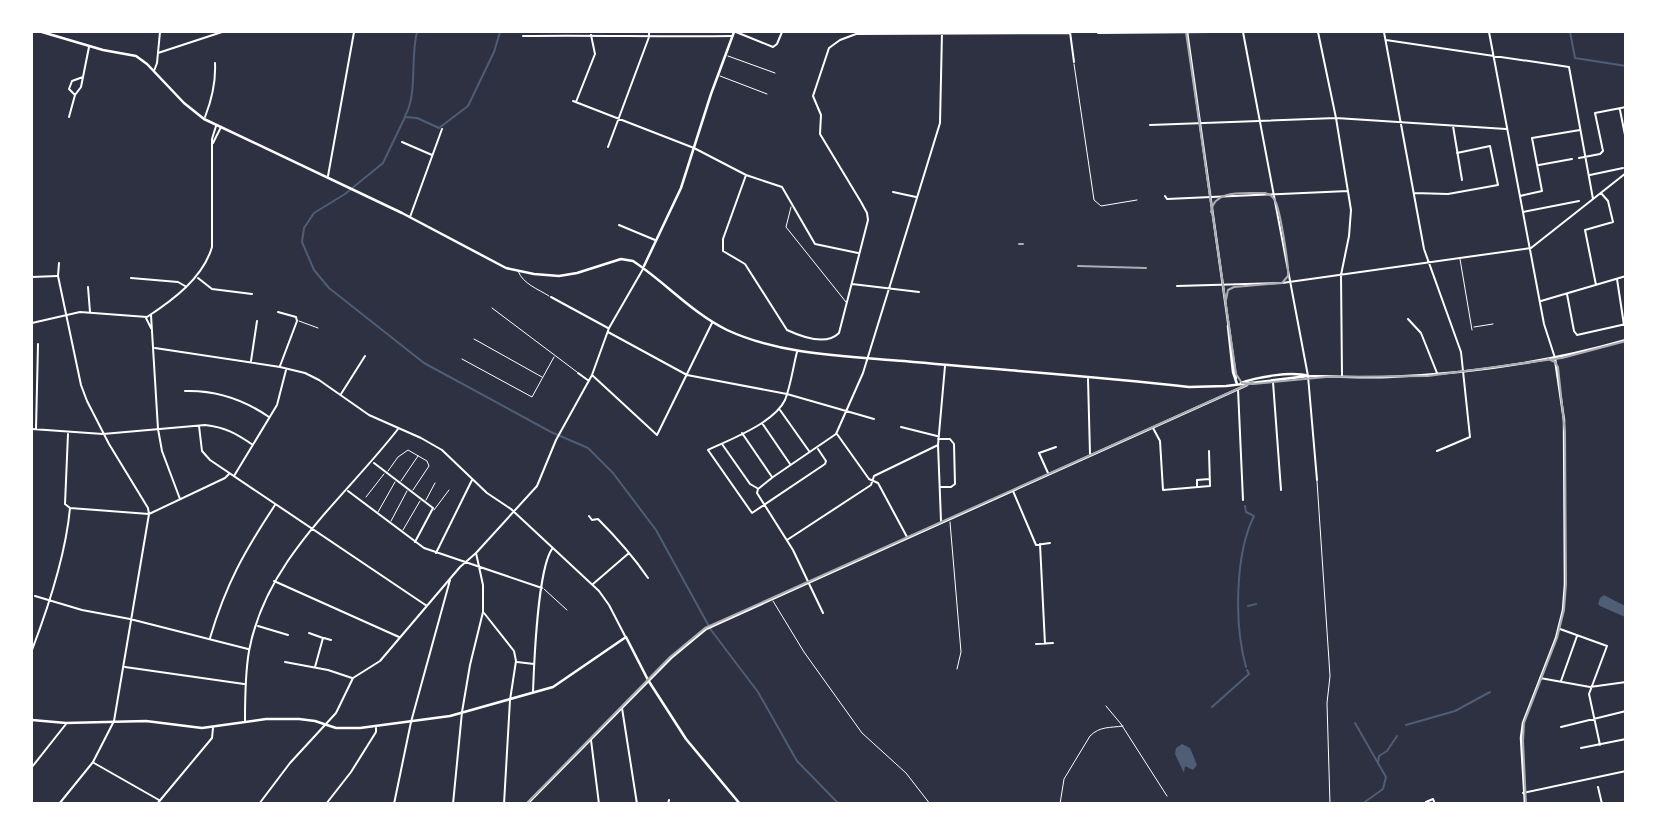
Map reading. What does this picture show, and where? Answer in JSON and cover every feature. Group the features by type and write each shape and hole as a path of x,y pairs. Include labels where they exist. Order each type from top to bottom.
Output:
{"street":[{"path":"42,32 136,56 184,103 216,125 410,217 494,262 518,271 570,275 621,259 633,261 712,322 745,337 797,351 1189,387 1238,386 1308,376 1387,377 1437,374 1555,359 1626,340"},
{"path":"154,71 160,32"},
{"path":"158,53 222,32"},
{"path":"327,177 355,32"},
{"path":"608,147 649,32"},
{"path":"523,36 591,34 649,37 734,33 773,47 782,32"},
{"path":"746,175 723,239 723,251 745,264 791,332 825,341 832,340 839,333 868,220 867,213 820,134 821,115 813,96 829,48 856,34 1070,32 1074,62"},
{"path":"1187,32 1238,386 1243,500"},
{"path":"1098,33 1212,32"},
{"path":"1243,32 1308,376 1317,480"},
{"path":"1318,32 1349,191 1351,225 1341,275 1342,377"},
{"path":"1384,32 1413,193 1429,262 1457,341 1464,371 1470,437 1437,451"},
{"path":"1489,32 1522,212 1548,338 1555,359 1565,433 1565,584 1559,629 1523,723 1525,803"},
{"path":"259,803 290,763 336,713 353,678 372,667 400,638 465,562 538,484 558,437 592,375 607,332 643,268 681,188 734,33"},
{"path":"758,489 836,434 847,411 891,289 940,123 942,33"},
{"path":"591,34 595,54 574,101 694,148 746,175 782,187 815,244 859,253"},
{"path":"1385,40 1566,66 1570,69 1593,200"},
{"path":"69,117 75,94 84,77 89,46"},
{"path":"204,118 213,94 215,63"},
{"path":"75,94 69,89 72,81 84,77"},
{"path":"1579,158 1603,151 1595,113 1626,107"},
{"path":"1619,108 1626,140"},
{"path":"1150,125 1336,118 1506,129"},
{"path":"32,323 67,314 145,317 196,277 206,263 212,247 213,132 216,125"},
{"path":"1453,125 1462,180"},
{"path":"213,144 221,127"},
{"path":"410,217 442,129"},
{"path":"1519,196 1542,191 1532,138 1581,130"},
{"path":"402,142 433,155"},
{"path":"1413,193 1448,194 1498,185 1490,146 1457,153"},
{"path":"1537,166 1572,159"},
{"path":"1589,175 1623,168"},
{"path":"1177,286 1290,282 1531,248 1626,173"},
{"path":"1165,196 1167,199 1349,191"},
{"path":"893,192 917,198"},
{"path":"1596,285 1586,230 1613,222 1608,201 1601,193"},
{"path":"1522,212 1579,201"},
{"path":"620,225 656,240"},
{"path":"59,263 58,276 81,386 103,434 148,508 149,514 114,721 93,762 59,803"},
{"path":"32,277 58,276"},
{"path":"1540,301 1626,276"},
{"path":"196,277 212,289 252,293"},
{"path":"131,278 178,282 185,287"},
{"path":"1567,294 1577,335 1625,324 1617,278"},
{"path":"851,284 919,292"},
{"path":"88,287 90,313"},
{"path":"551,297 609,328"},
{"path":"1620,301 1626,300"},
{"path":"278,312 296,317 297,321 280,367"},
{"path":"151,314 158,429 162,451 180,499"},
{"path":"145,317 152,329"},
{"path":"1408,318 1421,333 1437,374"},
{"path":"251,362 257,321"},
{"path":"592,375 657,435 712,322"},
{"path":"607,332 687,375 786,394 874,419"},
{"path":"36,429 37,344"},
{"path":"155,348 280,367 319,380 369,415 442,450 592,584 609,605 649,680 686,739 740,803"},
{"path":"797,351 786,394 779,409 761,423 708,450 752,513 825,464 826,461 816,447"},
{"path":"340,395 365,356"},
{"path":"941,522 938,438 946,365"},
{"path":"234,476 277,405 287,369"},
{"path":"578,373 589,381"},
{"path":"527,803 684,645 706,629 1153,427 1255,378 1299,374 1308,376"},
{"path":"1088,378 1091,455"},
{"path":"1273,381 1282,490"},
{"path":"185,391 204,390 241,400 270,418"},
{"path":"779,409 809,452"},
{"path":"761,423 791,465"},
{"path":"199,426 202,451 210,460 427,607"},
{"path":"32,429 103,434 220,426 235,432 253,445"},
{"path":"901,427 953,441 954,486 940,487"},
{"path":"1153,427 1160,441 1164,490 1210,486 1209,451"},
{"path":"245,722 249,649 274,581 296,547 373,462 398,428"},
{"path":"68,433 65,504 70,508 149,514 225,478 229,473"},
{"path":"741,433 773,477"},
{"path":"836,434 869,479 878,482 908,538"},
{"path":"722,444 753,488 758,489"},
{"path":"788,540 873,481 874,477 938,445"},
{"path":"1048,474 1039,453 1056,447"},
{"path":"373,462 434,510 415,543"},
{"path":"436,553 472,479"},
{"path":"1197,487 1197,480 1210,479"},
{"path":"758,489 758,497 788,540 823,613"},
{"path":"347,490 415,543 436,553 542,588"},
{"path":"1012,490 1036,545 1049,543"},
{"path":"210,639 237,564 275,504"},
{"path":"32,650 63,553 70,508"},
{"path":"589,516 597,520 630,552 648,578"},
{"path":"1040,544 1045,643"},
{"path":"533,692 542,588 547,558 552,549"},
{"path":"592,584 630,552"},
{"path":"453,803 462,714 483,612 483,589 476,553"},
{"path":"394,803 411,722 450,579"},
{"path":"274,581 400,638"},
{"path":"35,596 82,610 130,619 249,649"},
{"path":"483,612 514,651 516,661 510,700 504,803"},
{"path":"256,626 288,635"},
{"path":"1559,629 1607,646 1589,694 1600,745"},
{"path":"309,633 331,640"},
{"path":"1561,682 1577,635"},
{"path":"32,720 66,723 146,721 213,728 266,719 299,719 336,729 376,727 462,714 559,683 626,637"},
{"path":"314,667 323,638"},
{"path":"1036,644 1053,643"},
{"path":"516,661 534,664"},
{"path":"285,662 353,678"},
{"path":"124,667 245,684"},
{"path":"1540,678 1591,687 1626,682"},
{"path":"622,707 636,803"},
{"path":"1561,727 1626,711"},
{"path":"32,767 66,723"},
{"path":"326,803 351,772 376,732 376,727"},
{"path":"93,762 158,802 212,738 213,728"},
{"path":"590,739 599,803"},
{"path":"1581,748 1626,739"},
{"path":"1523,793 1626,771"},
{"path":"1596,777 1597,782"},
{"path":"1598,786 1602,803"},
{"path":"1426,802 1434,798 1435,803"}],"lane":[{"path":"725,55 775,73"},
{"path":"1074,62 1094,200 1101,206 1137,201"},
{"path":"718,76 767,94"},
{"path":"792,205 786,227 846,302"},
{"path":"1460,258 1472,329 1493,324"},
{"path":"518,271 520,278 551,297"},
{"path":"492,308 578,373"},
{"path":"297,321 318,328"},
{"path":"474,340 543,377"},
{"path":"462,359 532,397 554,357"},
{"path":"366,497 398,457 408,450 427,461 429,466 412,492"},
{"path":"400,483 418,456"},
{"path":"377,514 396,480"},
{"path":"1317,480 1330,676 1327,704 1330,803"},
{"path":"425,502 435,482"},
{"path":"389,524 408,489"},
{"path":"434,510 449,490"},
{"path":"401,533 421,499"},
{"path":"949,519 961,652 957,669"},
{"path":"542,588 568,610"},
{"path":"772,599 804,652 862,733 906,773 930,803"},
{"path":"1106,706 1123,726 1167,796"},
{"path":"1060,803 1064,779 1090,736 1106,727 1123,726"}],"water":[{"path":"1604,595 1625,606 1625,617 1598,604"},
{"path":"1182,744 1190,748 1197,765 1193,770 1185,766 1184,773 1175,754 1176,748"}],"waterway":[{"path":"405,116 413,86 417,32"},
{"path":"500,32 494,52 468,106 439,128 417,118 405,117 383,163 345,194 314,213 304,228 302,242 314,270 329,288 424,363 551,432 588,448 613,473 656,530 711,630 758,692 797,761 839,804"},
{"path":"1570,32 1575,58 1626,66"},
{"path":"1245,506 1246,512 1254,516 1243,550 1238,590 1240,631 1246,667"},
{"path":"1248,606 1256,604"},
{"path":"1212,707 1249,674 1247,670"},
{"path":"1406,725 1455,711 1490,692"},
{"path":"1355,723 1386,777 1383,789 1362,804"},
{"path":"1378,762 1379,756 1387,751 1397,736"}],"tram line":[{"path":"1186,32 1236,374 1242,383 1326,377 1428,376 1562,358 1626,341"},
{"path":"1211,212 1213,204 1224,196 1265,193 1272,196 1276,204 1284,237 1288,276 1282,283 1234,287 1228,290 1226,300"},
{"path":"1526,804 1524,723 1557,638 1564,610 1566,584 1565,433 1558,367 1548,359"},
{"path":"526,804 670,657 705,628 1253,382"}],"railway":[{"path":"1078,266 1146,268"}]}
